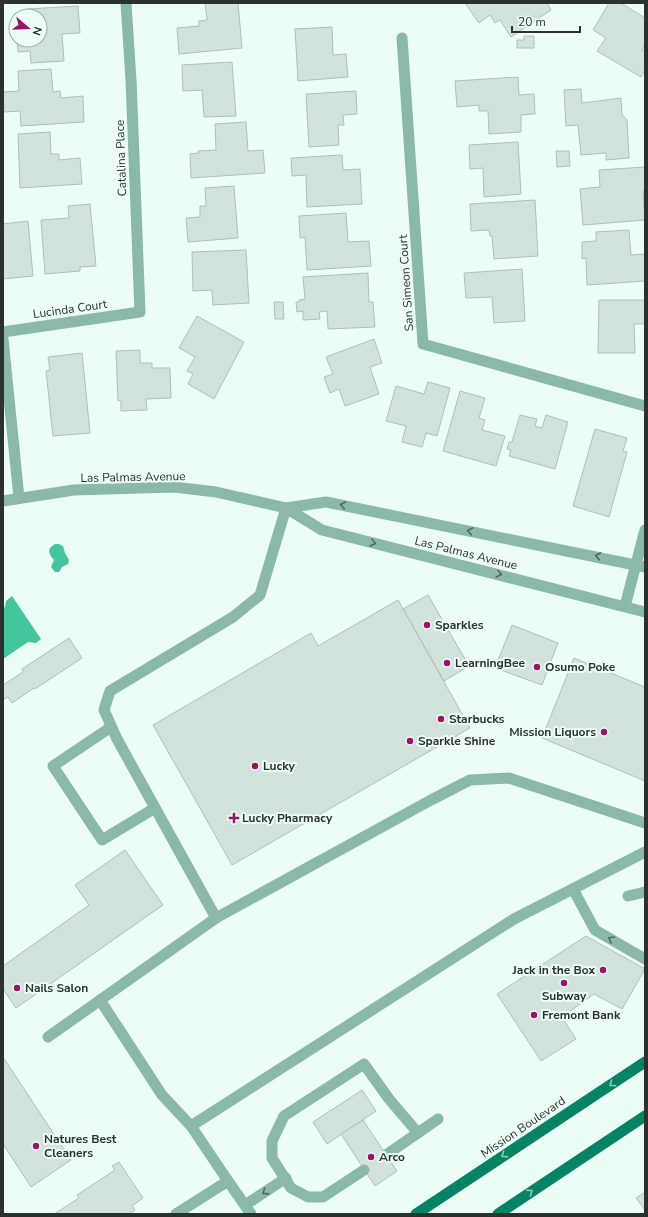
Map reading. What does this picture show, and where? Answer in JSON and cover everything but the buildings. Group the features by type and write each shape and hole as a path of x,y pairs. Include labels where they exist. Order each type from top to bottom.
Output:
{"main road":[{"name":"Mission Boulevard","path":"416,1214 645,1062"},
{"path":"498,1214 645,1116"}],"street":[{"name":"Catalina Place","path":"126,3 140,312"},
{"name":"San Simeon Court","path":"402,38 423,344 645,406"},
{"name":"Lucinda Court","path":"3,332 140,312"},
{"path":"3,339 19,498"},
{"name":"Las Palmas Avenue","path":"3,501 74,490 174,487 216,492 286,508 322,530 645,612"},
{"name":"Las Palmas Avenue","path":"286,508 326,502 641,565"},
{"path":"216,918 116,739 104,710 110,690 234,617 260,595 286,508"},
{"path":"625,606 641,565 645,530"},
{"path":"112,727 53,766 102,840 155,808"},
{"path":"48,1037 216,918 470,780 509,778 645,823"},
{"path":"191,1126 514,919 645,852"},
{"path":"573,889 595,930 645,959"},
{"path":"628,896 645,892"},
{"path":"100,1000 162,1095 191,1126 248,1210 286,1178"},
{"path":"364,1170 322,1197 308,1197 291,1188 272,1158 272,1141 284,1116 364,1064 389,1099 418,1132"},
{"path":"386,1155 438,1119"},
{"path":"176,1214 228,1181"}],"shaded area":[{"path":"55,544 63,546 69,560 68,564 62,567 59,572 55,572 51,567 54,560 49,550"},
{"path":"12,596 41,639 36,643 28,642 3,659 3,608 5,607 6,601"}],"place":[{"name":"Sparkles","path":"427,625"},
{"name":"LearningBee","path":"447,663"},
{"name":"Osumo Poke","path":"537,667"},
{"name":"Starbucks","path":"441,719"},
{"name":"Mission Liquors","path":"604,732"},
{"name":"Sparkle Shine","path":"410,741"},
{"name":"Lucky","path":"255,766"},
{"name":"Lucky Pharmacy","path":"234,818"},
{"name":"Jack in the Box","path":"603,970"},
{"name":"Subway","path":"564,983"},
{"name":"Nails Salon","path":"17,988"},
{"name":"Fremont Bank","path":"534,1015"},
{"name":"Natures Best Cleaners","path":"36,1146"},
{"name":"Arco","path":"371,1157"}]}
